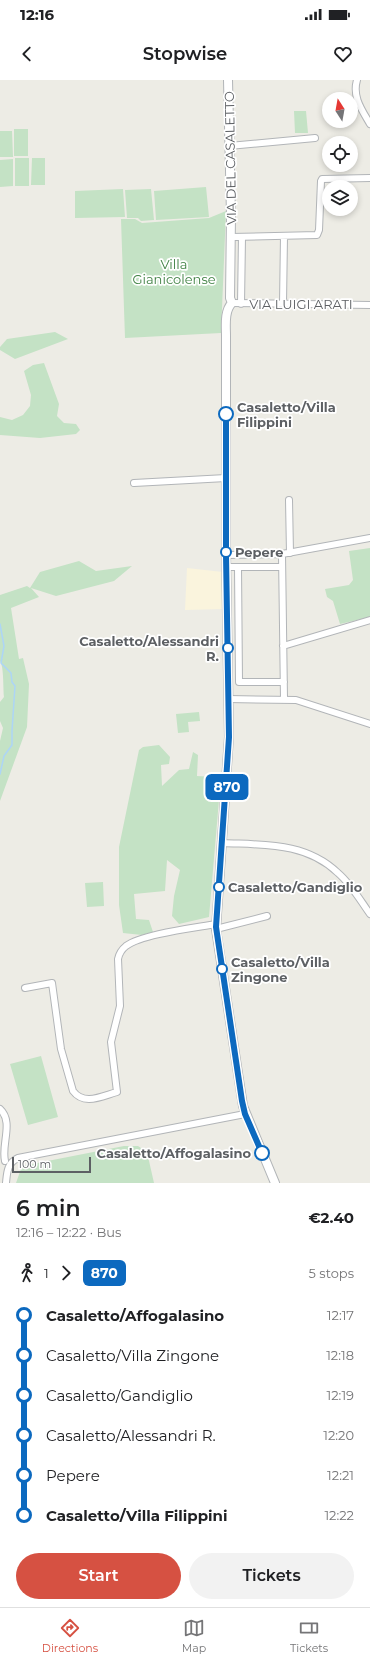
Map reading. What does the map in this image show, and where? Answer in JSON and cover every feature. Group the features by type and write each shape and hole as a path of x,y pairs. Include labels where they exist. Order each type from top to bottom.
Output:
{"street":[{"name":"VIA DEL CASALETTO","path":"228,80 231,237 230,298 236,304"},
{"path":"357,80 355,88 357,99 370,124"},
{"path":"229,146 315,138"},
{"path":"231,237 318,234 321,180 370,178"},
{"path":"242,236 236,304 229,307 226,317 226,567 229,741 216,927 241,1097 245,1114 275,1183"},
{"path":"283,304 284,236"},
{"name":"VIA LUIGI ARATI","path":"236,304 370,305"},
{"path":"134,483 226,478"},
{"path":"289,500 290,553"},
{"path":"226,555 282,554 370,538"},
{"path":"282,554 284,699"},
{"path":"226,567 282,567"},
{"path":"238,567 239,682 284,682"},
{"path":"283,646 370,620"},
{"path":"228,699 284,699 307,702 370,724"},
{"path":"223,843 288,847 312,854 338,872 370,914"},
{"path":"25,988 52,983 61,1049 72,1091 77,1096 86,1100 118,1092 111,1042 120,1006 118,960 120,952 125,947 139,940 216,927 267,916"},
{"path":"0,1109 5,1115 7,1126 3,1149 6,1183"},
{"path":"5,1161 245,1114"}],"shaded area":[{"path":"187,568 223,572 224,609 185,610"}],"green space":[{"path":"294,111 306,111 308,133 295,133"},
{"path":"14,129 28,129 28,156 14,156"},
{"path":"0,131 12,131 13,157 0,157"},
{"path":"15,158 29,158 29,186 15,186"},
{"path":"32,158 45,158 45,185 31,185"},
{"path":"13,159 13,186 0,187 0,160"},
{"path":"206,187 209,217 156,220 154,191"},
{"path":"123,189 125,217 75,218 75,191"},
{"path":"151,189 154,220 141,221 138,218 127,218 125,190"},
{"name":"Villa Gianicolense","path":"226,211 221,333 125,338 121,219 135,219 142,223 209,218"},
{"path":"55,332 68,339 15,359 0,350 0,347 7,339"},
{"path":"44,363 59,404 57,416 64,423 76,424 80,430 76,434 40,438 0,435 0,417 12,420 23,415 30,406 31,395 24,371 33,365"},
{"path":"370,548 370,617 340,624 333,601 327,597 325,589 349,585 353,580 349,551"},
{"path":"79,561 96,571 132,566 114,581 56,596 31,588 39,597 11,608 19,659 23,658 29,684 27,727 0,801 0,741 3,728 0,721 0,702 4,697 3,672 0,661 0,595 27,586 30,588 40,572"},
{"path":"199,712 200,721 188,722 189,732 178,733 176,714"},
{"path":"159,745 170,757 169,764 161,765 162,786 179,770 189,769 193,752 198,755 197,776 214,777 220,788 209,917 179,924 172,916 174,896 180,870 167,860 165,891 134,894 136,919 149,920 153,932 142,935 123,933 119,905 119,847 139,750 143,747"},
{"path":"103,882 104,906 87,907 85,883"},
{"path":"41,1056 58,1117 28,1125 10,1064"},
{"path":"124,1146 138,1146 147,1152 154,1183 16,1183 22,1166"}],"waterway":[{"path":"0,624 4,646 1,663 11,673 12,682 15,686 12,745 4,756 0,774"}],"bus line":[{"name":"870","path":"226,414 226,555 229,737 222,859 216,929 242,1101 245,1114 262,1153"}],"place":[{"name":"Casaletto/Villa Filippini","path":"226,414"},
{"name":"Pepere","path":"226,552"},
{"name":"Casaletto/Alessandri R.","path":"228,648"},
{"name":"Casaletto/Gandiglio","path":"219,887"},
{"name":"Casaletto/Villa Zingone","path":"222,969"},
{"name":"Casaletto/Affogalasino","path":"262,1153"}]}
